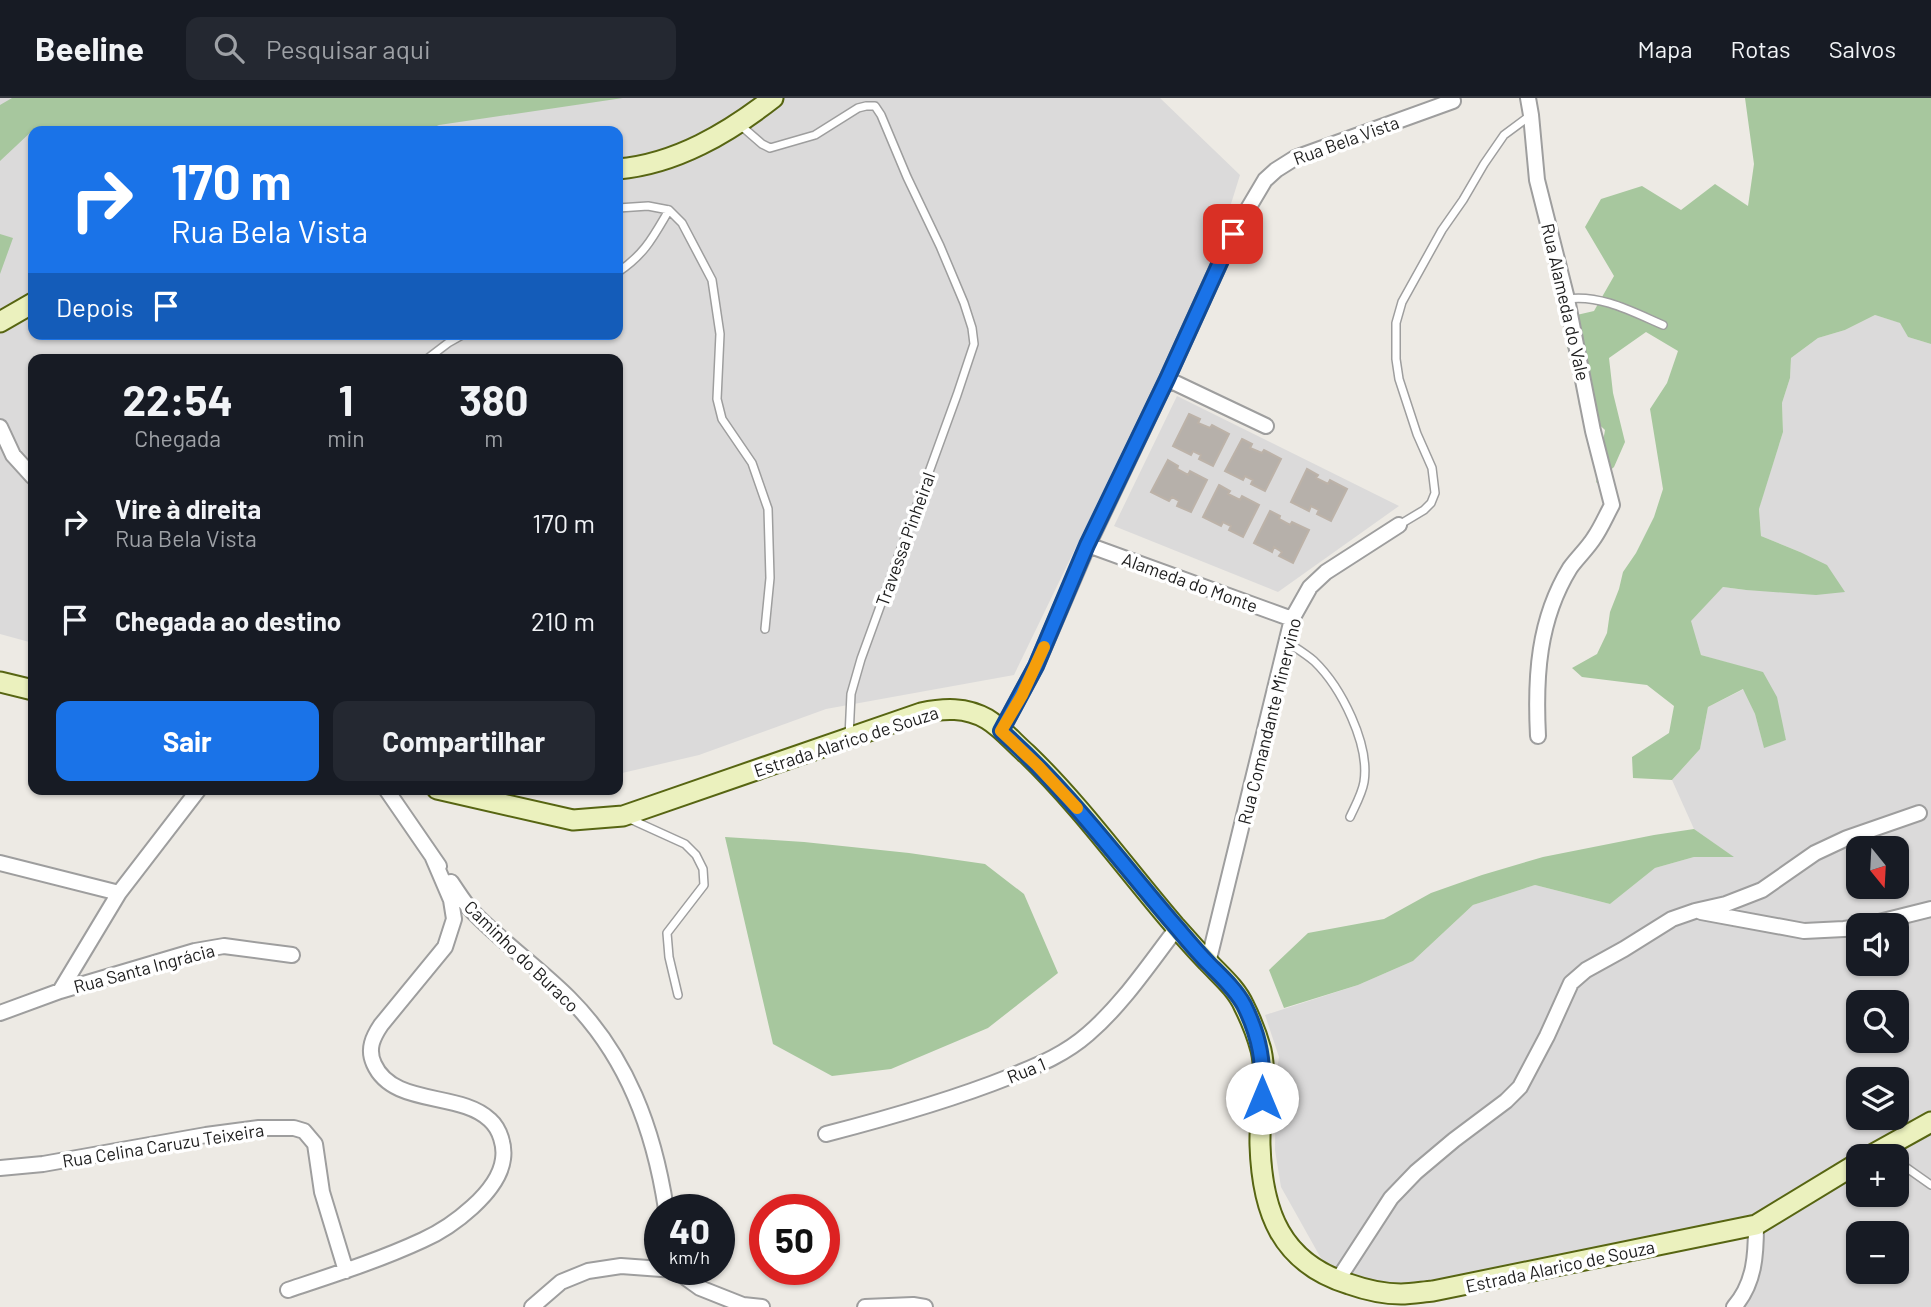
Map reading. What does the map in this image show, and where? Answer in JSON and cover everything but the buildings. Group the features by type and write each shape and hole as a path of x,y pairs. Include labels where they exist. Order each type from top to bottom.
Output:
{"main road":[{"path":"623,168 650,165 693,149 738,123 773,98"},
{"path":"0,322 28,306"},
{"path":"0,682 28,689"},
{"name":"Estrada Alarico de Souza","path":"463,795 573,820 623,816 921,713 940,708 965,710 987,720 1037,765 1079,811 1242,1002 1254,1027 1261,1051 1263,1074 1260,1144 1264,1185 1274,1222 1290,1248 1313,1269 1370,1291 1401,1294 1433,1292 1756,1224 1846,1170"},
{"path":"1896,1144 1931,1122"}],"street":[{"name":"Rua Alameda do Vale","path":"1528,98 1537,180 1567,299 1593,431 1612,505 1594,538 1570,569 1548,612 1539,654 1536,695 1538,736"},
{"name":"Rua Bela Vista","path":"1001,731 1036,666 1087,545 1233,234 1265,180 1295,158 1453,100"},
{"path":"1167,379 1266,426"},
{"path":"0,427 13,455 28,472"},
{"name":"Rua Comandante Minervino","path":"1208,963 1292,619 1310,587 1318,579 1399,525"},
{"name":"Alameda do Monte","path":"1087,545 1292,619"},
{"path":"60,991 119,893 193,795"},
{"name":"Caminho do Buraco","path":"390,795 472,911 570,999 605,1041 626,1076 653,1143 664,1194"},
{"path":"1337,1280 1391,1198 1416,1172 1520,1087 1571,983 1586,970 1672,919 1726,904 1762,890 1815,853 1847,838 1919,813"},
{"path":"288,1290 425,1240 463,1215 482,1197 502,1166 504,1151 498,1131 490,1120 477,1111 397,1088 383,1078 372,1058 373,1037 445,947 454,919 452,900 433,858"},
{"path":"0,863 119,893"},
{"path":"1909,914 1931,909"},
{"path":"1695,911 1804,931 1846,929"},
{"name":"Rua 1","path":"826,1134 975,1091 1053,1059 1087,1035 1115,1008 1177,928"},
{"name":"Rua Santa Ingrácia","path":"0,1013 60,991 183,954 224,946 292,955"},
{"name":"Rua Celina Caruzu Teixeira","path":"0,1168 43,1164 206,1135 259,1128 295,1128 303,1131 315,1144 322,1192 345,1271"},
{"path":"1734,1307 1751,1277 1756,1256 1756,1224"},
{"path":"532,1307 562,1282 588,1271 621,1266 644,1268"},
{"path":"697,1285 743,1305 762,1307"},
{"path":"865,1307 925,1307"}],"lane":[{"name":"Travessa Pinheiral","path":"738,123 770,148 815,135 859,108 875,106 940,246 972,328 974,344 957,395 861,659 851,694 849,738"},
{"path":"1399,525 1424,510 1435,493 1432,468 1417,434 1399,379 1396,323 1402,302 1442,230 1504,135 1531,115"},
{"path":"623,208 648,206 669,210 682,223 712,279 720,334 717,399 722,419 752,463 768,509 770,578 765,629"},
{"path":"623,269 648,247 669,210"},
{"path":"1567,299 1589,298 1629,310 1663,325"},
{"path":"433,354 453,340"},
{"path":"1287,642 1313,660 1334,685 1361,742 1365,766 1364,785 1350,817"},
{"path":"623,816 685,844 696,855 703,869 704,885 667,933 669,957 678,995"},
{"path":"1909,1169 1931,1185"}],"shaded area":[{"path":"0,98 1160,98 1240,175 1211,268 1014,675 826,709 699,755 623,773 623,354 28,354 28,642 0,634"},
{"path":"1875,315 1901,323 1908,337 1931,344 1931,1307 1733,1307 1758,1223 1402,1290 1327,1269 1281,1187 1275,1150 1279,1057 1265,1015 1358,985 1413,961 1473,905 1535,885 1610,904 1655,868 1694,857 1732,856 1694,829 1672,780 1700,749 1708,707 1744,689 1755,714 1764,747 1786,740 1763,673 1701,655 1690,621 1723,587 1780,591 1800,552 1761,536 1759,508 1783,432 1782,403 1790,378 1791,358 1818,338 1845,330"},
{"path":"1177,396 1399,506 1278,592 1114,526"}],"green space":[{"path":"12,98 623,98 437,126 28,126 28,135 0,161 0,105"},
{"path":"1745,98 1931,98 1931,344 1908,337 1900,323 1875,315 1845,330 1818,338 1791,358 1790,378 1782,403 1783,432 1759,509 1761,536 1827,565 1845,592 1816,595 1723,587 1691,621 1701,655 1763,672 1777,697 1786,740 1764,748 1755,714 1743,689 1708,707 1700,749 1672,780 1633,778 1632,757 1669,733 1674,706 1647,685 1582,677 1572,668 1597,654 1607,633 1610,612 1623,572 1654,517 1663,489 1650,409 1667,383 1678,351 1646,332 1609,358 1613,393 1625,442 1614,467 1596,483 1605,430 1579,406 1576,375 1565,340 1568,317 1594,311 1614,276 1585,227 1601,199 1642,186 1681,210 1715,184 1748,206 1754,164"},
{"path":"0,234 13,238 0,274"},
{"path":"1694,829 1734,857 1694,857 1655,868 1610,904 1535,885 1473,905 1413,961 1358,985 1284,1008 1269,970 1308,933 1384,919 1431,893 1482,875 1543,857"},
{"path":"725,837 804,842 985,864 1024,894 1058,973 988,1028 891,1069 832,1076 773,1044"}],"slow traffic":[{"path":"1044,647 1022,695 1001,731 1077,808"}],"route":[{"path":"1233,234 1087,545 1036,666 1001,731 1079,811 1242,1002 1254,1027 1261,1051 1262,1098"}]}
